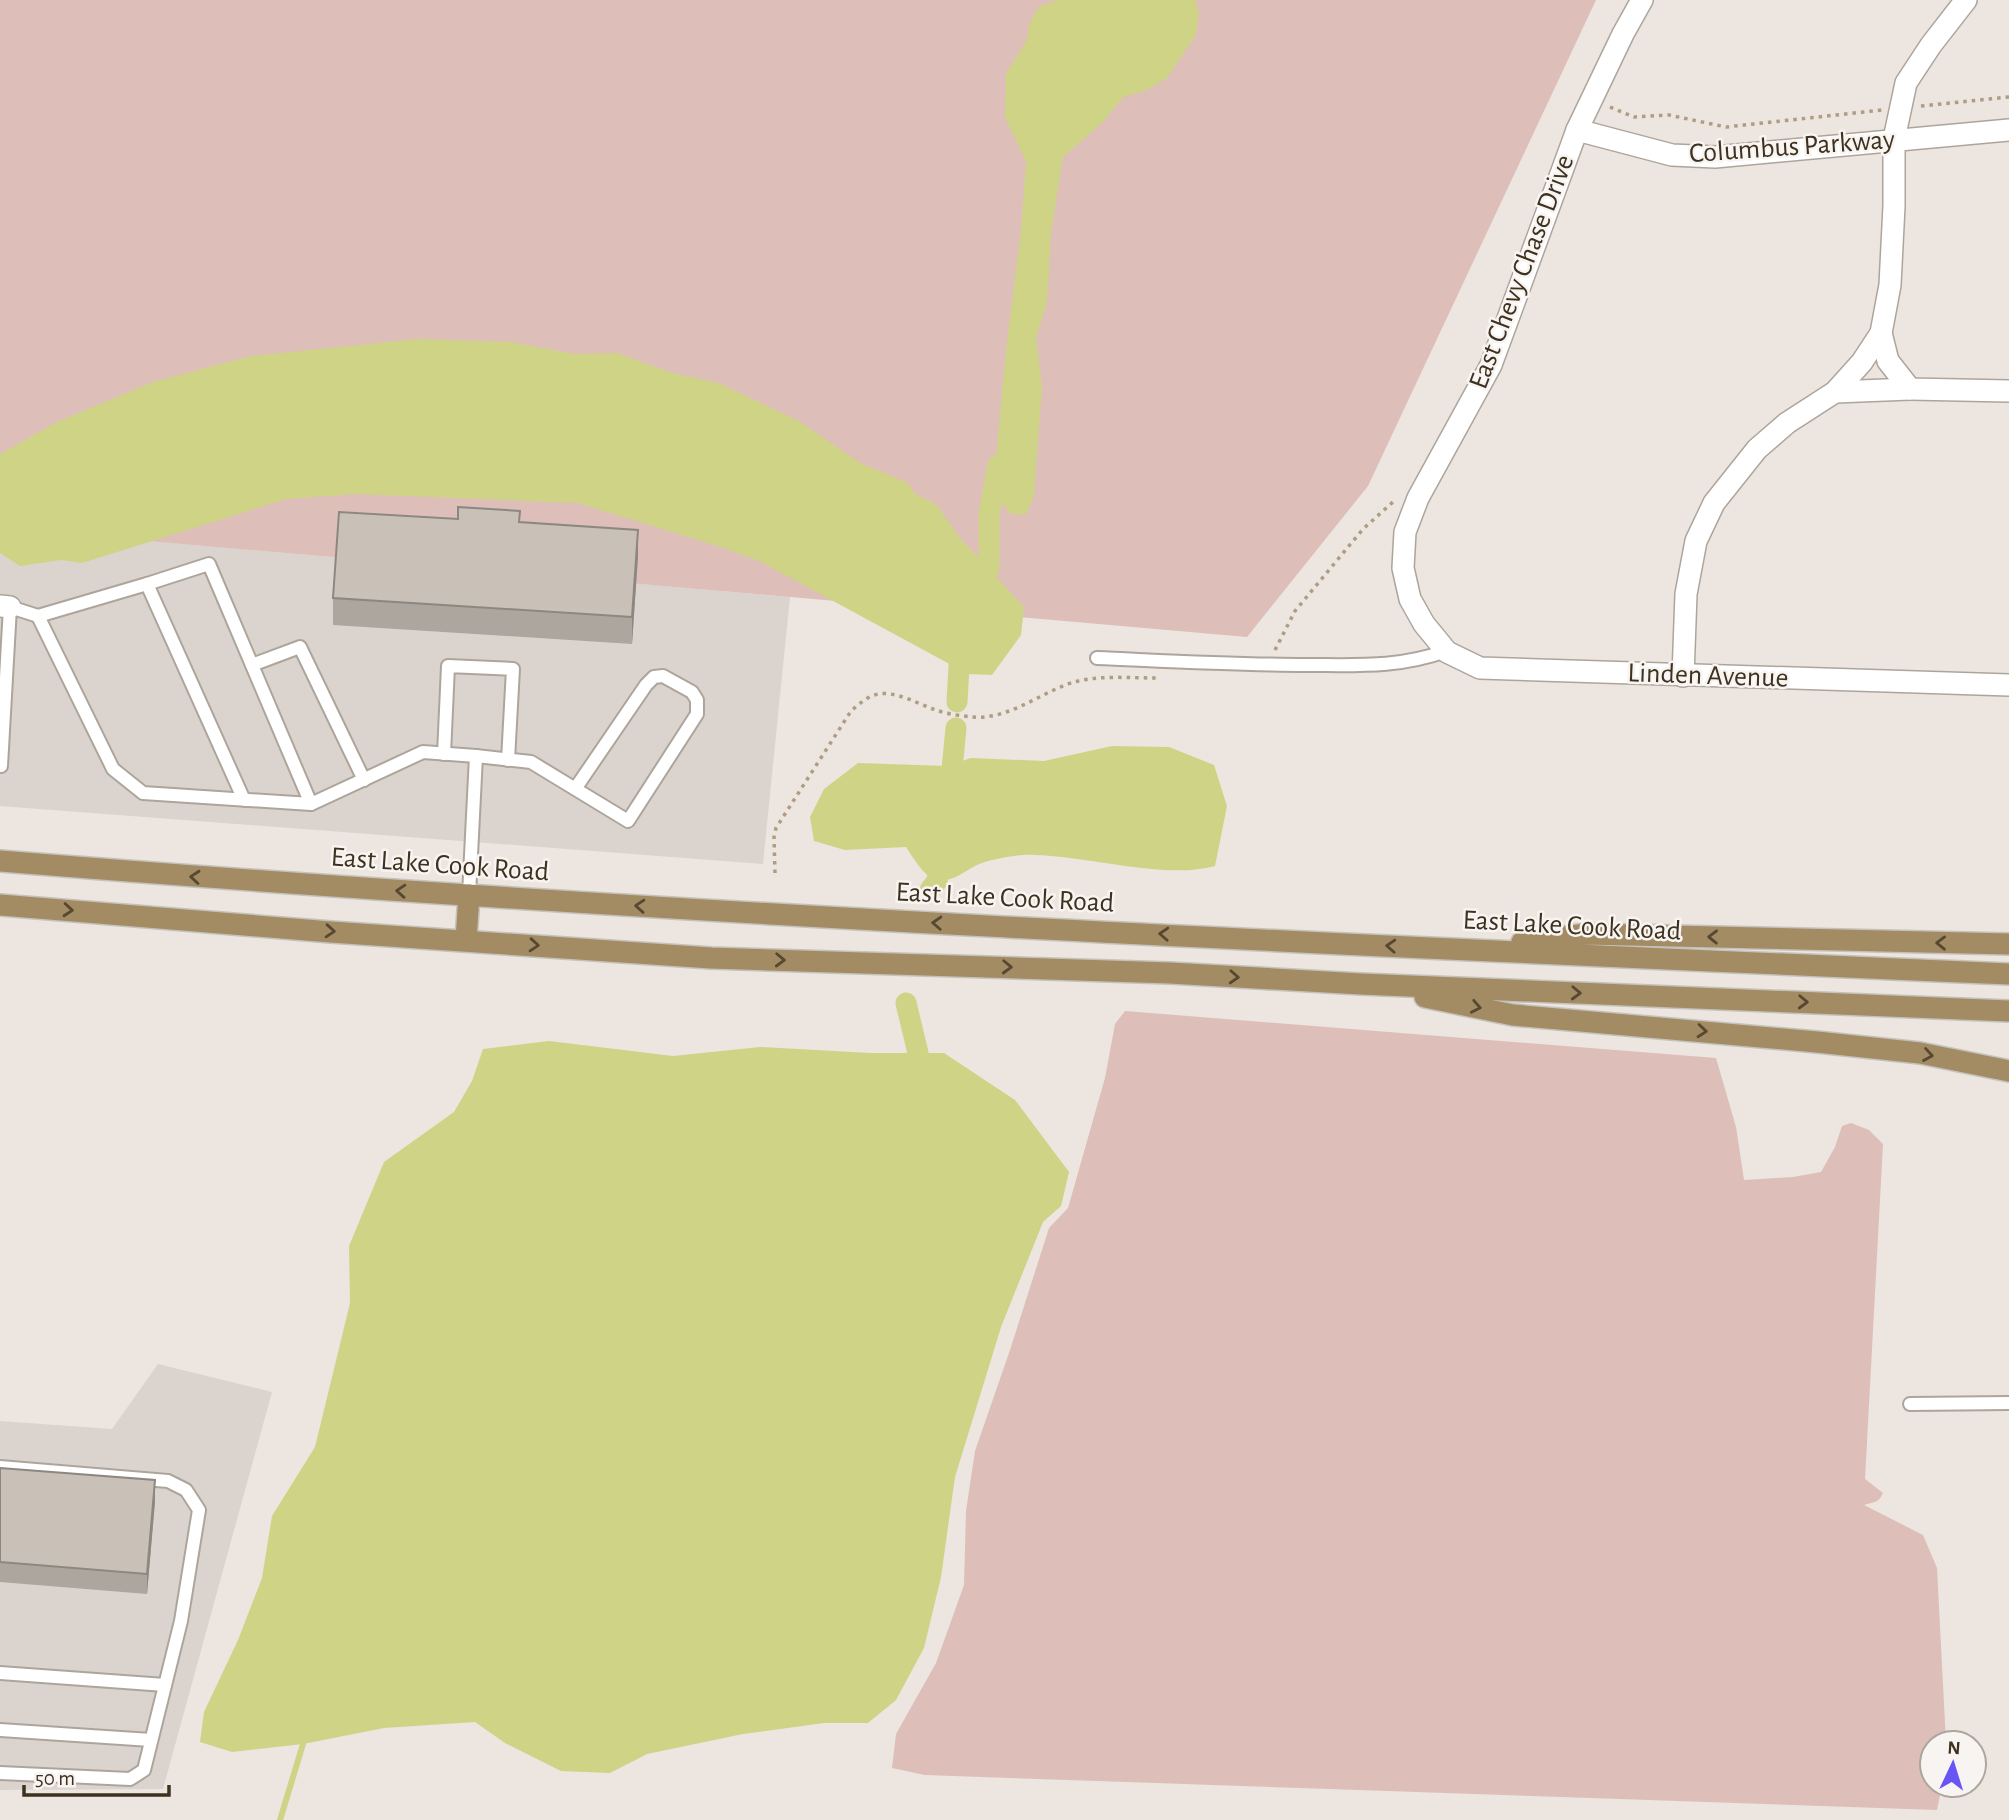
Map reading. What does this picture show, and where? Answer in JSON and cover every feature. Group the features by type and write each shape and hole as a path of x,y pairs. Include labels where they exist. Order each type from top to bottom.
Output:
{"main road":[{"name":"East Lake Cook Road","path":"0,861 263,882 752,913 2009,974"},
{"path":"466,940 469,895"},
{"path":"0,905 711,958 1170,973 1361,984 2009,1011"},
{"path":"1459,949 1587,934 2009,944"},
{"path":"1361,984 1513,1014 1895,1050 1967,1061 2009,1071"}],"street":[{"name":"East Chevy Chase Drive","path":"1424,624 1410,599 1403,568 1405,532 1418,498 1491,365 1577,130 1642,0"},
{"path":"1683,676 1686,594 1696,541 1714,503 1757,449 1787,423 1835,392 1862,362 1881,333 1890,285 1894,139 1906,83 1966,0"},
{"name":"Columbus Parkway","path":"1577,130 1672,155 1715,157 2009,130"},
{"path":"1881,333 1888,361 1910,389"},
{"path":"1835,392 1910,389 2009,391"},
{"name":"Linden Avenue","path":"1424,624 1446,651 1480,668 2009,685"}],"lane":[{"path":"1,766 5,606 38,616 209,564 311,804"},
{"path":"147,584 244,800"},
{"path":"38,616 113,769 143,793 311,804 423,752 531,762 575,789 628,821 697,714 697,701 692,692 663,676 654,677 575,789"},
{"path":"252,665 300,646 364,780"},
{"path":"1097,658 1264,665 1388,664 1418,661 1446,651"},
{"path":"444,754 448,666 513,669 508,760"},
{"path":"469,895 476,757"},
{"path":"1910,1404 2009,1403"},
{"path":"0,1467 168,1481 186,1490 199,1510 181,1621 144,1770 130,1779 0,1773"},
{"path":"0,1672 165,1685"},
{"path":"0,1730 151,1740"}],"path":[{"path":"1591,100 1634,117 1669,115 1726,127 2009,97"},
{"path":"1264,665 1274,653 1295,611 1363,528 1400,496"},
{"path":"775,873 776,828 851,711 863,701 878,694 895,695 939,711 975,718 993,716 1075,682 1167,678"}],"shaded area":[{"path":"0,0 1596,0 1368,486 1247,637 0,528"},
{"path":"1057,0 1195,0 1199,13 1196,35 1167,78 1147,90 1123,97 1102,123 1063,157 1051,233 1047,302 1036,338 1042,387 1034,496 1026,515 1011,514 993,491 1026,161 1005,118 1006,74 1027,40 1029,24 1039,7"},
{"path":"418,339 510,342 575,354 617,353 672,373 718,383 799,421 860,463 908,483 914,493 937,505 959,537 1024,607 1021,635 992,675 968,674 759,561 578,503 357,494 286,499 82,563 61,560 20,566 0,553 0,454 57,422 153,382 251,356"},
{"path":"0,528 790,597 763,864 0,806"},
{"path":"1112,746 1169,747 1214,765 1227,806 1215,866 1195,870 1150,869 1056,856 1023,855 988,861 956,877 938,880 924,872 906,847 845,850 814,841 810,817 824,789 858,763 947,766 971,758 1044,761"},
{"path":"1125,1011 1716,1058 1736,1127 1744,1180 1821,1172 1835,1147 1842,1126 1851,1123 1869,1130 1883,1144 1865,1479 1883,1493 1878,1500 1864,1505 1923,1535 1937,1568 1945,1729 1918,1729 1918,1799 1939,1799 1937,1810 925,1775 892,1768 896,1734 936,1663 964,1585 966,1511 975,1451 1049,1228 1068,1208 1105,1078 1115,1024"},
{"path":"549,1041 673,1056 760,1047 870,1053 944,1053 1015,1100 1069,1172 1061,1206 1043,1222 1001,1327 955,1477 941,1577 924,1648 896,1700 868,1723 824,1723 743,1734 647,1754 610,1773 561,1771 505,1743 475,1722 384,1728 303,1744 232,1752 200,1742 204,1712 238,1640 262,1578 272,1516 315,1447 350,1303 349,1246 384,1162 454,1112 472,1081 483,1049"},
{"path":"158,1364 272,1392 163,1789 0,1790 0,1421 112,1429"}],"building":[{"path":"458,507 520,511 519,522 638,530 632,617 333,598 339,512 458,519"},
{"path":"0,1468 155,1480 147,1574 0,1562"}],"waterway":[{"path":"978,594 989,567 989,514 998,465"},
{"path":"957,702 959,666 964,642"},
{"path":"950,790 956,728"},
{"path":"930,890 937,881 941,853"},
{"path":"906,1003 918,1053"},
{"path":"280,1820 303,1744"}]}
